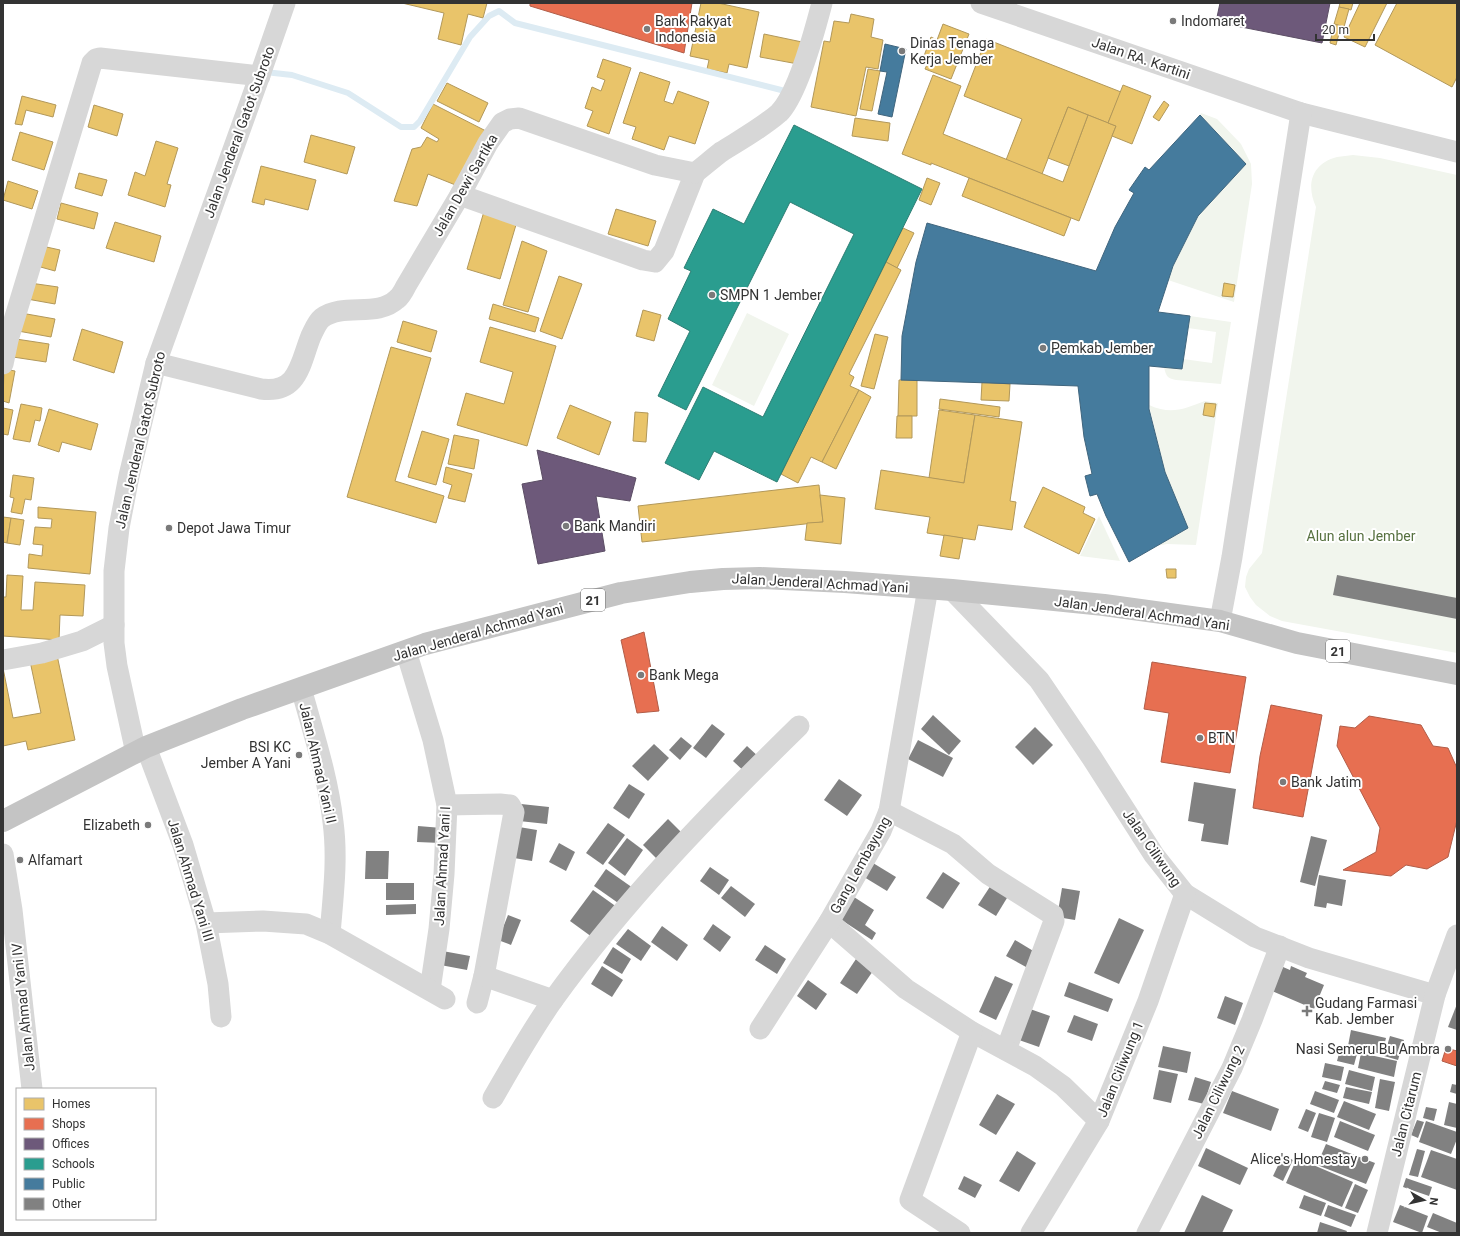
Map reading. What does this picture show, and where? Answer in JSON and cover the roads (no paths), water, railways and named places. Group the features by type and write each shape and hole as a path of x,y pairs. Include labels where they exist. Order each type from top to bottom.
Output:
{"highway":[{"name":"Jalan Jenderal Achmad Yani","path":"3,821 141,750 242,709 425,644 621,593 690,582 760,578 928,588 1104,605 1220,621 1298,643 1457,674"}],"street":[{"name":"Jalan Jenderal Gatot Subroto","path":"141,750 117,666 114,643 114,571 119,528 129,476 156,363 285,3"},
{"path":"460,195 643,260 655,262 664,251 695,173 720,153 756,130 780,112 792,93 813,36 822,3"},
{"name":"Jalan RA. Kartini","path":"982,3 1301,113 1457,152"},
{"path":"3,364 8,340 92,63 96,59 100,58 260,76"},
{"path":"1220,621 1232,557 1301,113"},
{"name":"Jalan Dewi Sartika","path":"156,363 261,389 272,391 283,388 297,373 315,327 321,319 333,312 381,308 397,299 460,195 488,143 502,123 510,119 519,118 655,165 695,173"},
{"name":"Gang Lembayung","path":"760,1030 829,922 890,811 928,588"},
{"name":"Jalan Ciliwung","path":"952,590 1039,680 1092,758 1154,855 1185,894 1255,937 1309,958 1435,995"},
{"path":"3,660 42,653 82,641 114,625"},
{"name":"Jalan Ahmad Yani I","path":"330,934 438,995 439,929 444,874 447,805 434,740 406,651"},
{"name":"Jalan Ahmad Yani II","path":"301,688 322,768 333,821 335,882 330,934"},
{"path":"493,1098 530,1035 553,1000 651,877 719,804 799,726"},
{"name":"Jalan Ahmad Yani III","path":"141,750 183,845 206,923 218,984 221,1017"},
{"path":"447,805 510,805 514,812 484,976 477,1003"},
{"path":"890,811 953,844 988,874 1053,915 1054,921 1006,1050"},
{"name":"Jalan Ahmad Yani IV","path":"3,854 12,910 32,1088"},
{"name":"Jalan Ciliwung 1","path":"1031,1233 1099,1121 1148,1000 1185,894"},
{"path":"206,923 240,921 284,922 306,924 330,934"},
{"path":"829,922 906,990 972,1032 1035,1066 1063,1086 1099,1121"},
{"name":"Jalan Citarum","path":"1377,1233 1435,995 1457,935"},
{"name":"Jalan Ciliwung 2","path":"1147,1233 1232,1068 1280,946"},
{"path":"484,976 553,1000"},
{"path":"960,1233 910,1200 972,1032"}],"waterway":[{"path":"265,72 292,75 348,93 401,127 414,127 420,121 470,37 489,16 499,11 515,23 789,92"}],"place":[{"name":"Indomaret","path":"1173,21"},
{"name":"Bank Rakyat Indonesia","path":"647,29"},
{"name":"Dinas Tenaga Kerja Jember","path":"902,51"},
{"name":"SMPN 1 Jember","path":"712,295"},
{"name":"Pemkab Jember","path":"1043,348"},
{"name":"Bank Mandiri","path":"566,526"},
{"name":"Depot Jawa Timur","path":"169,528"},
{"name":"Bank Mega","path":"641,675"},
{"name":"BTN","path":"1200,738"},
{"name":"BSI KC Jember A Yani","path":"299,755"},
{"name":"Bank Jatim","path":"1283,782"},
{"name":"Elizabeth","path":"148,825"},
{"name":"Alfamart","path":"20,860"},
{"name":"Gudang Farmasi Kab. Jember","path":"1307,1011"},
{"name":"Nasi Semeru Bu Ambra","path":"1448,1049"},
{"name":"Alice's Homestay","path":"1365,1159"}],"park label":[{"name":"Alun alun Jember","path":"1361,536"}]}
